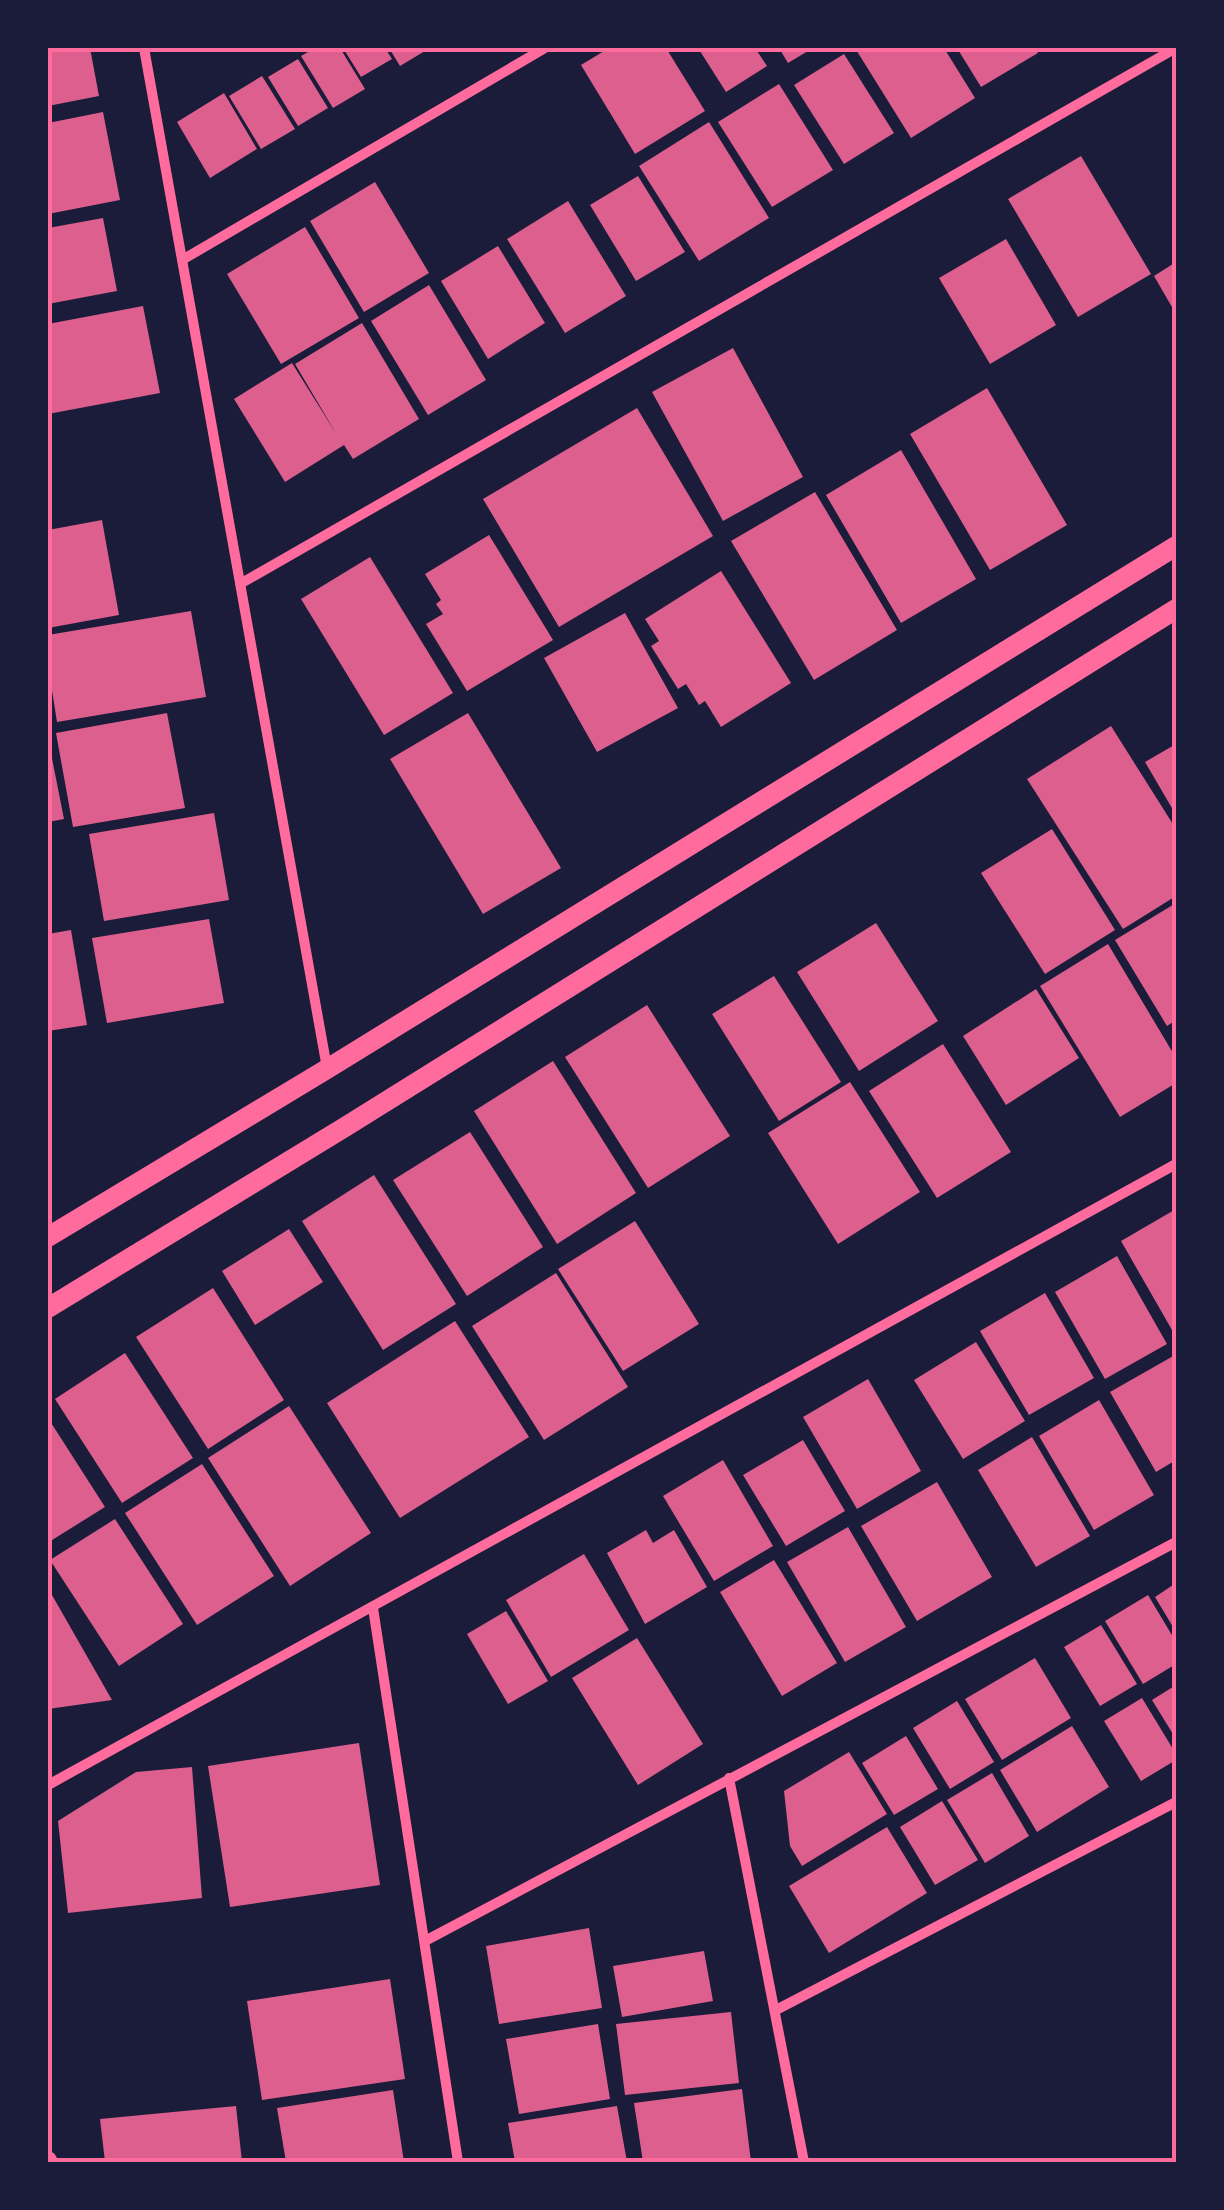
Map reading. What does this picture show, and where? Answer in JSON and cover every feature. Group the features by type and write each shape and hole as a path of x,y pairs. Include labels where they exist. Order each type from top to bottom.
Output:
{"main road":[{"path":"48,1237 1176,546"},
{"path":"48,1308 345,1128 1176,609"}],"street":[{"path":"144,48 327,1069"},
{"path":"182,260 545,48"},
{"path":"240,584 1176,48"},
{"path":"48,1785 1176,1164"},
{"path":"425,1941 1176,1542"},
{"path":"373,1608 458,2162"},
{"path":"730,1778 804,2162"},
{"path":"776,2010 1176,1802"}],"building":[{"path":"48,48 90,48 99,96 48,106"},
{"path":"315,48 340,48 365,89 333,108 301,56"},
{"path":"343,48 385,48 392,59 361,77"},
{"path":"389,48 430,48 400,66"},
{"path":"609,48 666,48 705,111 635,154 581,65"},
{"path":"698,48 755,48 767,66 726,92"},
{"path":"779,48 813,48 788,63"},
{"path":"855,48 944,48 975,98 911,138"},
{"path":"957,48 1034,48 1038,53 981,87"},
{"path":"844,54 894,133 844,164 794,85"},
{"path":"298,59 328,108 298,126 268,77"},
{"path":"262,76 295,129 261,149 229,96"},
{"path":"779,84 833,170 772,207 718,122"},
{"path":"224,93 257,149 210,178 177,122"},
{"path":"103,112 120,200 48,214 48,123"},
{"path":"709,122 769,218 699,261 639,166"},
{"path":"1081,156 1151,274 1078,317 1008,199"},
{"path":"638,176 685,252 636,281 590,205"},
{"path":"375,182 429,273 364,312 310,221"},
{"path":"568,201 626,296 565,333 507,239"},
{"path":"103,218 117,291 48,304 48,228"},
{"path":"305,227 359,318 281,364 227,274"},
{"path":"1006,239 1056,325 990,364 939,278"},
{"path":"498,246 545,323 488,359 441,281"},
{"path":"1176,262 1176,314 1154,276"},
{"path":"429,285 486,380 428,415 371,321"},
{"path":"143,306 160,393 48,414 48,324"},
{"path":"362,323 419,419 353,459 344,445 285,482 234,399 292,363 337,435 295,364"},
{"path":"733,348 803,477 723,521 652,392"},
{"path":"987,388 1067,525 990,570 910,434"},
{"path":"637,408 713,536 559,627 483,499"},
{"path":"901,450 976,579 901,623 826,495"},
{"path":"815,492 897,630 814,680 731,541"},
{"path":"102,520 119,615 48,628 48,530"},
{"path":"489,535 553,640 467,691 426,624 443,614 436,604 441,600 425,574"},
{"path":"370,557 453,693 384,735 301,599"},
{"path":"721,571 791,683 721,727 705,701 699,705 686,684 678,689 651,646 659,641 645,619"},
{"path":"191,611 206,697 57,722 48,665 48,635"},
{"path":"625,613 678,708 597,752 544,658"},
{"path":"167,713 185,808 73,827 56,733"},
{"path":"468,713 561,868 483,914 390,759"},
{"path":"1111,726 1176,829 1176,896 1123,929 1027,779"},
{"path":"48,738 64,819 48,822"},
{"path":"1176,744 1176,815 1145,762"},
{"path":"214,813 229,900 104,921 89,834"},
{"path":"1052,829 1115,930 1045,974 981,873"},
{"path":"1176,903 1176,1020 1167,1026 1115,940"},
{"path":"209,919 224,1003 107,1023 92,938"},
{"path":"876,923 938,1021 859,1071 797,972"},
{"path":"71,930 87,1025 48,1031 48,934"},
{"path":"1108,944 1176,1058 1176,1083 1120,1117 1040,986"},
{"path":"774,976 841,1082 779,1121 712,1014"},
{"path":"1036,989 1079,1058 1006,1105 963,1036"},
{"path":"647,1005 730,1136 648,1188 565,1057"},
{"path":"943,1044 1011,1152 937,1198 869,1091"},
{"path":"553,1061 636,1193 557,1244 474,1111"},
{"path":"850,1082 920,1192 838,1244 768,1133"},
{"path":"470,1132 543,1247 467,1296 393,1180"},
{"path":"374,1175 456,1304 383,1350 302,1221"},
{"path":"1176,1209 1176,1337 1121,1241"},
{"path":"635,1221 699,1324 623,1371 558,1269"},
{"path":"289,1229 323,1282 255,1325 222,1271"},
{"path":"1117,1256 1167,1344 1105,1379 1055,1292"},
{"path":"556,1273 628,1387 544,1440 472,1326"},
{"path":"213,1288 284,1400 208,1449 136,1337"},
{"path":"1045,1293 1094,1378 1029,1415 980,1331"},
{"path":"455,1321 529,1437 400,1518 327,1403"},
{"path":"976,1342 1025,1421 963,1459 914,1380"},
{"path":"125,1353 193,1458 122,1503 55,1399"},
{"path":"1175,1355 1176,1460 1156,1472 1110,1392"},
{"path":"868,1379 921,1471 857,1509 803,1417"},
{"path":"1099,1400 1154,1495 1094,1530 1039,1436"},
{"path":"289,1406 371,1533 290,1586 208,1458"},
{"path":"48,1418 105,1507 49,1542 48,1540"},
{"path":"1032,1437 1090,1536 1036,1567 978,1470"},
{"path":"803,1440 845,1511 786,1546 743,1475"},
{"path":"723,1460 773,1546 714,1581 663,1496"},
{"path":"202,1464 274,1576 197,1625 125,1513"},
{"path":"937,1482 992,1577 917,1621 861,1526"},
{"path":"115,1519 183,1624 119,1666 50,1560"},
{"path":"848,1527 906,1627 845,1662 787,1562"},
{"path":"646,1530 653,1543 674,1530 707,1587 645,1624 607,1553"},
{"path":"584,1554 629,1630 551,1677 506,1600"},
{"path":"774,1560 837,1663 782,1696 720,1592"},
{"path":"1176,1583 1176,1632 1155,1597"},
{"path":"48,1588 112,1700 48,1709"},
{"path":"1148,1595 1176,1642 1176,1664 1143,1684 1105,1621"},
{"path":"506,1611 548,1681 508,1704 467,1634"},
{"path":"1101,1625 1137,1684 1100,1706 1064,1647"},
{"path":"637,1638 703,1744 638,1785 572,1678"},
{"path":"1035,1658 1071,1718 1002,1760 965,1699"},
{"path":"1176,1685 1176,1739 1152,1700"},
{"path":"1142,1698 1176,1760 1141,1781 1104,1721"},
{"path":"957,1701 994,1762 950,1789 913,1728"},
{"path":"1072,1726 1109,1787 1037,1832 1000,1770"},
{"path":"906,1736 938,1789 894,1815 862,1763"},
{"path":"359,1743 380,1885 230,1907 208,1766"},
{"path":"849,1752 887,1814 802,1866 790,1846 784,1791"},
{"path":"192,1767 202,1898 68,1913 58,1821 136,1772"},
{"path":"992,1773 1029,1836 985,1863 947,1800"},
{"path":"942,1801 978,1860 935,1885 900,1827"},
{"path":"887,1827 927,1893 829,1953 789,1886"},
{"path":"589,1928 602,2008 499,2024 486,1946"},
{"path":"704,1951 713,2001 622,2017 613,1966"},
{"path":"390,1979 405,2079 262,2100 247,2001"},
{"path":"731,2012 739,2083 625,2095 616,2024"},
{"path":"598,2024 610,2099 519,2114 506,2039"},
{"path":"742,2089 751,2162 643,2162 634,2103"},
{"path":"393,2090 404,2162 286,2162 277,2108"},
{"path":"236,2106 242,2162 105,2162 100,2119"},
{"path":"617,2106 627,2162 515,2162 508,2123"}]}
